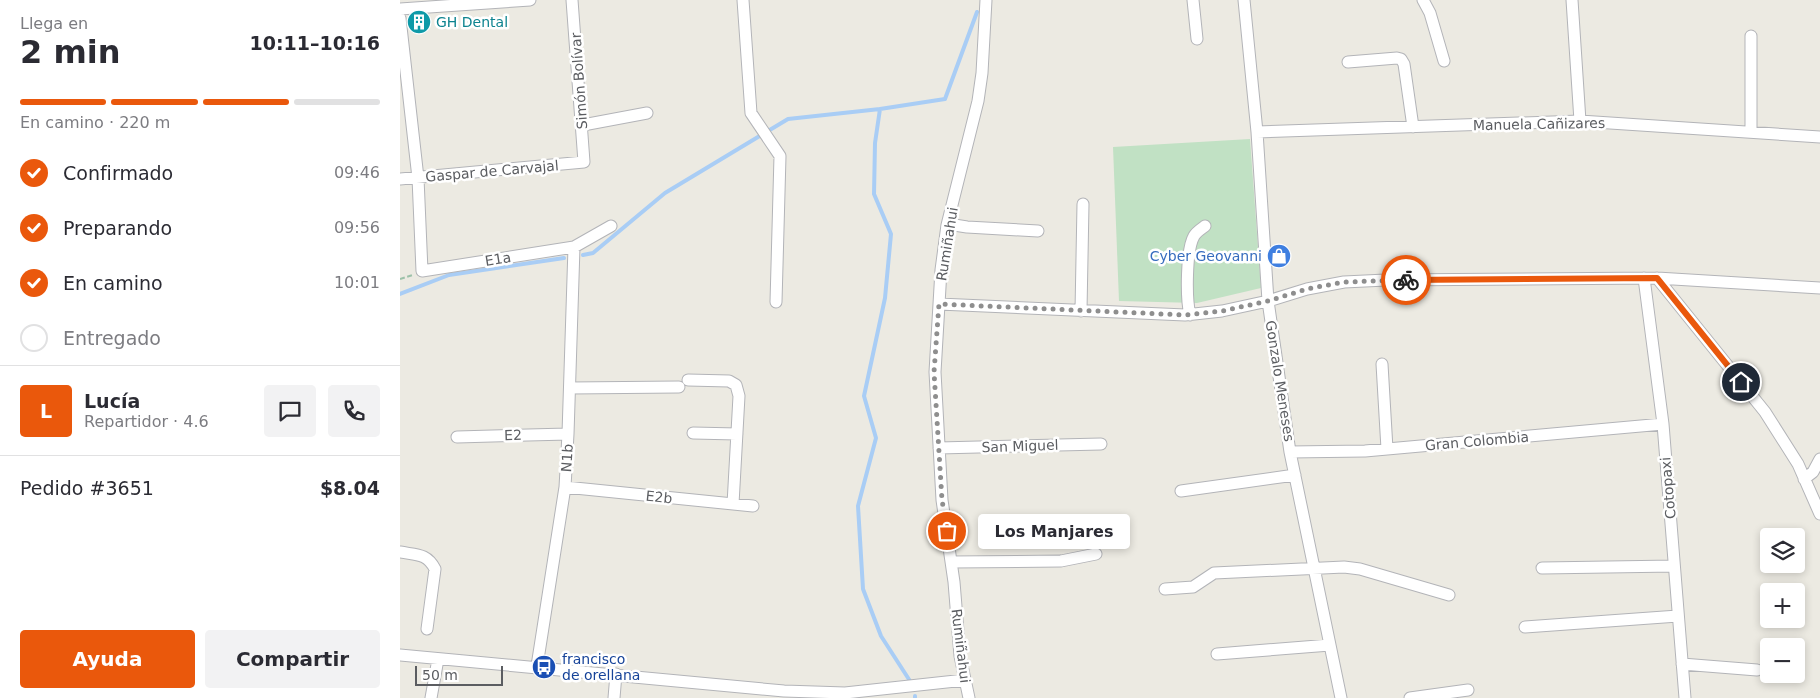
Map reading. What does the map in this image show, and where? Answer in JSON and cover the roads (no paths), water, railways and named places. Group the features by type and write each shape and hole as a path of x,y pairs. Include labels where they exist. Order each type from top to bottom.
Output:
{"street":[{"path":"400,9 530,0"},
{"name":"Simón Bolívar","path":"572,0 583,125 584,162"},
{"path":"743,0 751,114 780,156 776,302"},
{"name":"Rumiñahui","path":"969,698 960,656 951,562 942,500 934,372 941,270 948,224 978,101 982,73 986,0"},
{"path":"1192,0 1197,39"},
{"name":"Gonzalo Meneses","path":"1244,0 1257,132 1268,301 1290,452 1341,698"},
{"path":"1423,0 1430,13 1444,61"},
{"path":"1572,0 1580,121"},
{"path":"400,18 418,178"},
{"path":"1751,36 1751,132"},
{"path":"1348,62 1401,59 1404,64 1413,126"},
{"path":"583,125 647,113"},
{"name":"Manuela Cañizares","path":"1257,132 1580,121 1820,137"},
{"name":"Gaspar de Carvajal","path":"400,179 584,162"},
{"name":"E1a","path":"418,178 422,272 574,247"},
{"path":"1080,311 1083,204"},
{"path":"948,224 967,227 1038,231"},
{"path":"574,247 611,226"},
{"path":"1190,315 1187,304 1190,247 1194,234 1205,226"},
{"name":"N1b","path":"536,666 565,487 574,247"},
{"name":"Cotopaxi","path":"1644,278 1663,424 1685,698"},
{"path":"939,304 1190,315 1222,311 1268,301 1307,289 1344,282 1657,278 1820,288"},
{"path":"1657,278 1765,412 1798,464 1820,514"},
{"path":"1382,364 1386,449"},
{"path":"570,388 729,381 736,385 739,396 733,504"},
{"name":"Gran Colombia","path":"1290,452 1386,449 1663,424"},
{"path":"693,432 737,434"},
{"name":"E2","path":"457,437 568,434"},
{"name":"San Miguel","path":"939,448 1101,444"},
{"path":"1804,479 1813,472 1820,459"},
{"path":"1182,491 1295,475"},
{"name":"E2b","path":"565,487 753,506"},
{"path":"400,552 422,556 430,560 434,569 427,629"},
{"path":"951,562 1061,562 1096,554"},
{"path":"1542,568 1674,566"},
{"path":"1165,589 1193,587 1214,573 1344,567 1360,569 1449,595"},
{"path":"1526,627 1678,616"},
{"path":"1216,654 1330,645"},
{"path":"400,655 616,674 784,694 845,696 965,680"},
{"path":"431,698 438,659"},
{"path":"1682,664 1757,670"},
{"path":"614,698 616,674"},
{"path":"1410,698 1468,690"}],"waterway":[{"path":"910,681 881,636 863,589 858,506 876,438 864,396 885,298 891,234 874,194 875,143 880,109 945,99 977,12"},
{"path":"583,255 593,253 665,193 788,119 880,109"},
{"path":"400,294 449,275 564,258"}],"place":[{"name":"GH Dental","path":"419,22"},
{"name":"Cyber Geovanni","path":"1279,256"},
{"name":"Los Manjares","path":"947,531"},
{"name":"francisco de orellana","path":"544,667"}]}
